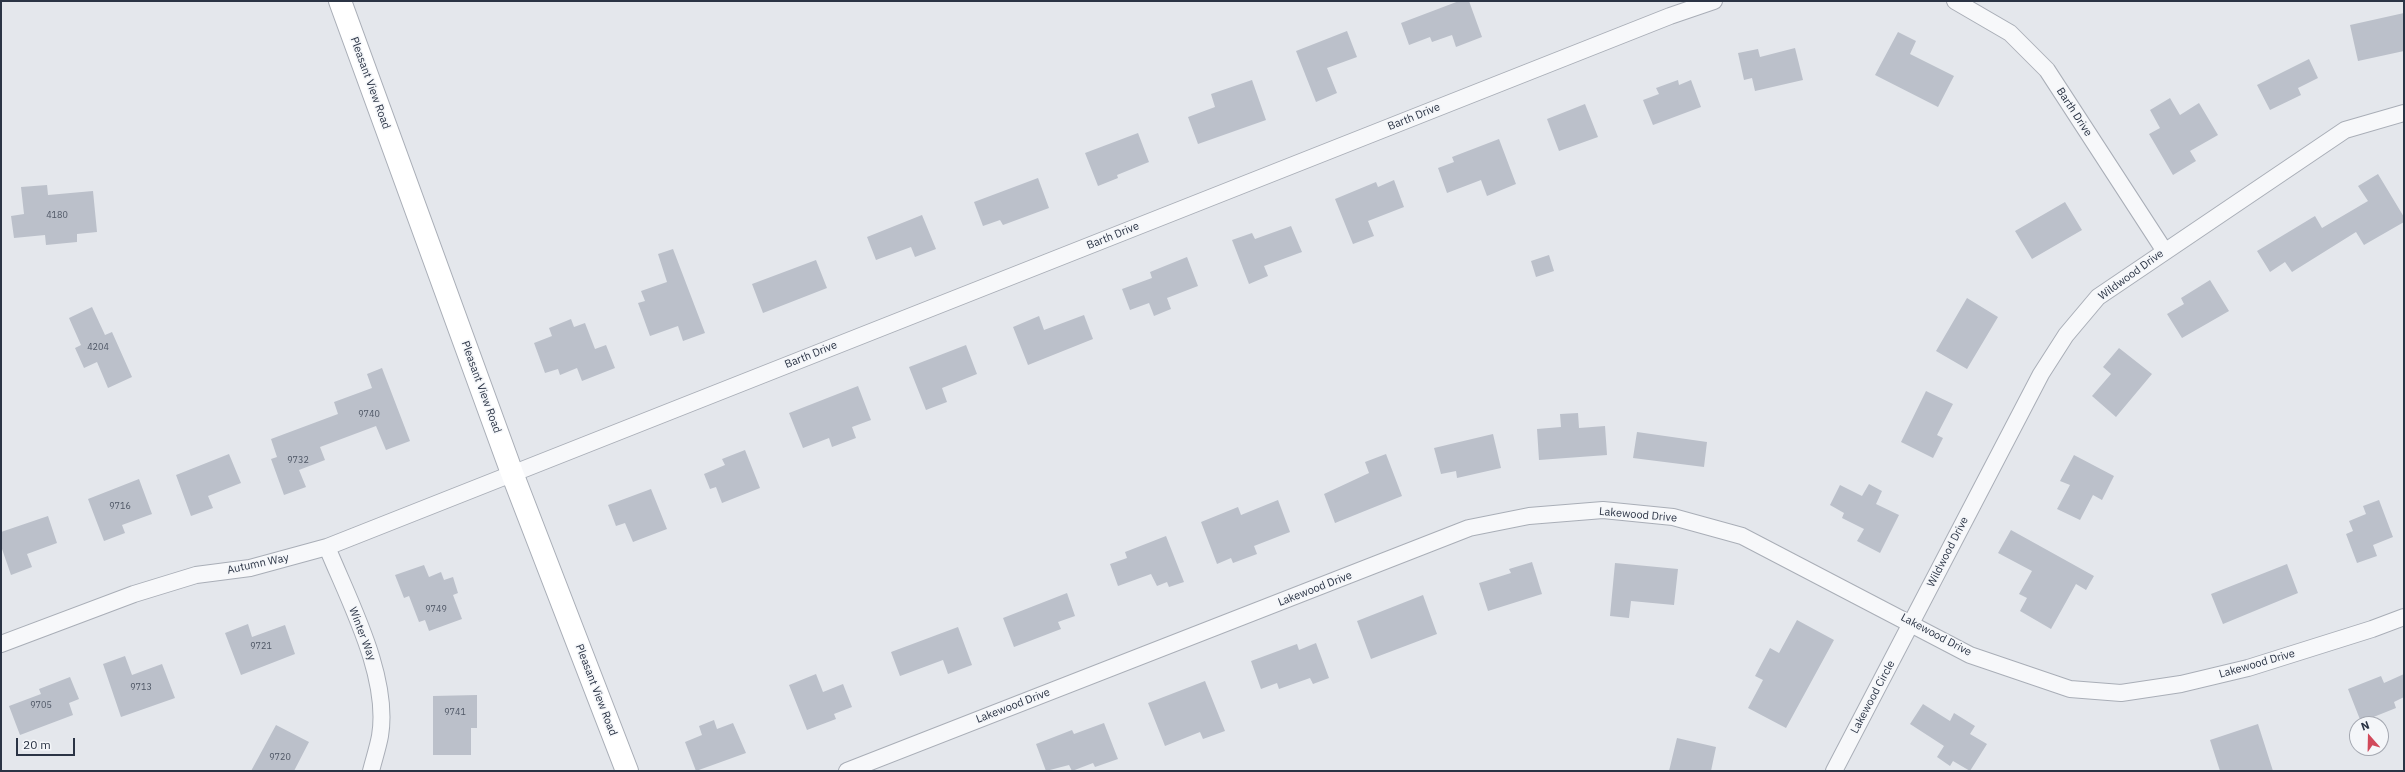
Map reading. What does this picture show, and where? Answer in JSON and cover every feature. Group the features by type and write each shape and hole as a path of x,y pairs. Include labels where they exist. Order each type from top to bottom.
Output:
{"main road":[{"name":"Pleasant View Road","path":"340,1 512,473 627,771"}],"street":[{"name":"Barth Drive","path":"512,473 1648,25 1714,1"},
{"name":"Barth Drive","path":"1955,1 2010,34 2047,70 2164,250"},
{"name":"Wildwood Drive","path":"1912,622 2041,374 2066,335 2098,297 2164,250 2345,130 2404,113"},
{"name":"Autumn Way","path":"1,644 134,594 196,574 250,568 327,547 512,473"},
{"name":"Lakewood Drive","path":"847,771 1469,528 1529,516 1603,510 1673,517 1742,536 1912,622 1970,655 2070,689 2121,693 2181,684 2248,668 2372,629 2404,617"},
{"name":"Winter Way","path":"327,547 373,660 380,698 380,735 371,771"},
{"name":"Lakewood Circle","path":"1834,771 1912,622"}],"building":[{"path":"1459,1 1469,1 1482,37 1456,47 1452,35 1432,42 1430,37 1409,45 1401,23"},
{"path":"2404,13 2404,51 2358,61 2350,25"},
{"path":"1347,31 1357,57 1327,68 1337,93 1316,102 1296,51"},
{"path":"1898,32 1916,41 1910,54 1954,76 1938,107 1875,75"},
{"path":"1795,48 1803,80 1755,91 1752,78 1744,80 1738,53 1758,49 1760,57"},
{"path":"2309,59 2318,78 2298,88 2301,95 2270,110 2257,85"},
{"path":"1252,80 1266,120 1198,144 1188,117 1215,107 1211,94"},
{"path":"1678,80 1679,85 1691,80 1701,107 1653,125 1643,100 1659,94 1656,88"},
{"path":"2170,98 2180,115 2199,103 2218,135 2190,151 2196,161 2173,175 2149,134 2160,128 2150,110"},
{"path":"1585,104 1598,137 1559,151 1547,119"},
{"path":"1138,133 1149,162 1117,175 1118,178 1098,186 1085,153"},
{"path":"1499,139 1516,184 1487,196 1481,180 1447,193 1438,168 1454,162 1452,157"},
{"path":"2378,174 2404,217 2404,222 2364,245 2356,232 2292,272 2285,262 2270,272 2257,251 2315,216 2322,228 2368,201 2358,186"},
{"path":"1038,178 1049,208 1003,225 1000,220 983,226 974,202"},
{"path":"1394,180 1404,207 1368,221 1374,236 1353,244 1335,199 1376,182 1378,187"},
{"path":"47,185 48,195 93,191 97,232 77,234 77,242 46,245 45,235 14,238 11,216 24,214 21,187"},
{"path":"2065,202 2082,230 2032,259 2015,231"},
{"path":"922,215 936,249 915,257 911,247 876,260 867,237"},
{"path":"1291,226 1302,252 1264,266 1268,276 1249,284 1232,240 1252,233 1255,239"},
{"path":"673,249 705,333 683,341 678,326 650,336 638,303 645,301 641,291 667,282 658,254"},
{"path":"1549,255 1554,271 1536,277 1531,261"},
{"path":"1187,257 1198,286 1167,298 1171,309 1154,316 1149,303 1130,310 1122,289 1152,278 1150,272"},
{"path":"816,260 827,288 763,313 752,284"},
{"path":"2210,280 2229,311 2182,338 2167,314 2184,304 2181,298"},
{"path":"1967,298 1998,317 1967,369 1936,351"},
{"path":"92,307 105,335 112,332 132,377 108,388 97,362 84,368 75,348 81,345 69,318"},
{"path":"1084,315 1093,339 1028,365 1013,327 1039,316 1044,330"},
{"path":"571,319 574,327 585,323 595,349 606,345 615,368 582,381 577,368 560,375 558,369 545,373 534,343 552,336 549,328"},
{"path":"966,345 977,374 942,388 947,402 926,410 909,367"},
{"path":"2119,348 2152,374 2116,417 2092,396 2111,374 2103,367"},
{"path":"382,368 410,441 386,450 376,426 320,447 325,460 299,470 306,487 284,495 271,459 277,457 271,439 338,414 334,402 372,388 367,374"},
{"path":"858,386 871,420 852,427 856,438 832,447 829,438 803,448 789,413"},
{"path":"1926,391 1953,404 1937,435 1943,438 1933,458 1901,442"},
{"path":"1578,413 1579,428 1605,426 1607,455 1539,460 1537,429 1561,427 1560,414"},
{"path":"1637,432 1707,442 1704,467 1633,458"},
{"path":"1493,434 1501,468 1457,478 1456,471 1441,474 1434,448"},
{"path":"745,450 760,488 722,503 716,487 710,489 704,474 725,465 722,459"},
{"path":"229,454 241,483 208,496 213,508 191,516 176,475"},
{"path":"1386,454 1402,496 1335,523 1324,494 1369,473 1365,462"},
{"path":"2074,455 2114,476 2102,500 2093,495 2080,520 2057,509 2070,485 2060,481"},
{"path":"139,479 152,514 122,525 125,533 104,541 88,499"},
{"path":"1869,484 1882,491 1876,504 1899,515 1880,553 1857,541 1864,529 1842,518 1844,513 1830,505 1840,485 1862,496"},
{"path":"651,489 667,529 633,542 625,523 616,526 608,505"},
{"path":"1278,500 1290,532 1254,546 1257,554 1233,563 1231,558 1217,564 1201,522 1238,507 1241,515"},
{"path":"2379,500 2393,537 2373,545 2377,556 2357,563 2346,534 2353,531 2349,521 2366,514 2363,506"},
{"path":"48,516 57,543 27,554 32,567 11,575 1,546 1,532"},
{"path":"2011,530 2094,576 2086,590 2076,584 2051,629 2020,611 2027,598 2019,594 2032,571 1998,553"},
{"path":"1166,536 1184,582 1169,587 1167,582 1157,586 1151,574 1118,586 1110,564 1127,558 1125,552"},
{"path":"1532,562 1542,594 1488,611 1479,583 1511,573 1509,569"},
{"path":"1615,563 1678,569 1674,605 1631,601 1629,618 1610,616"},
{"path":"2287,564 2298,593 2223,624 2211,594"},
{"path":"424,565 429,577 441,572 444,580 453,577 458,593 453,595 462,619 429,631 425,620 419,622 409,596 404,598 395,575"},
{"path":"1067,593 1075,616 1058,622 1061,629 1014,647 1003,618"},
{"path":"1423,595 1437,634 1371,659 1357,621"},
{"path":"1797,620 1834,640 1786,728 1748,708 1763,680 1755,676 1770,648 1779,653"},
{"path":"248,624 252,637 285,625 295,654 241,675 225,633"},
{"path":"958,627 972,665 948,674 943,660 900,676 891,652"},
{"path":"1316,643 1329,678 1313,684 1310,678 1279,689 1277,683 1261,689 1251,661 1297,644 1299,650"},
{"path":"125,656 132,675 162,664 175,698 121,717 103,664"},
{"path":"816,674 823,692 843,684 852,707 834,714 836,719 807,730 789,685"},
{"path":"2404,674 2404,697 2394,702 2396,708 2376,716 2359,716 2348,689 2381,676 2384,683"},
{"path":"70,677 79,699 69,703 73,715 20,735 9,706 41,694 39,689"},
{"path":"1205,681 1225,731 1203,739 1200,732 1165,746 1148,703"},
{"path":"477,695 477,728 471,728 471,755 433,755 433,696"},
{"path":"1923,704 1950,721 1954,713 1975,726 1970,734 1987,744 1970,771 1953,761 1950,766 1937,757 1944,746 1910,724"},
{"path":"714,720 717,729 733,723 746,753 696,771 685,742 702,735 699,726"},
{"path":"1104,723 1118,759 1095,767 1093,763 1072,771 1069,765 1046,771 1036,744 1072,730 1074,734"},
{"path":"2258,724 2273,771 2220,771 2210,740"},
{"path":"276,725 309,742 294,771 251,771"},
{"path":"1677,738 1716,747 1711,771 1669,771"}]}
